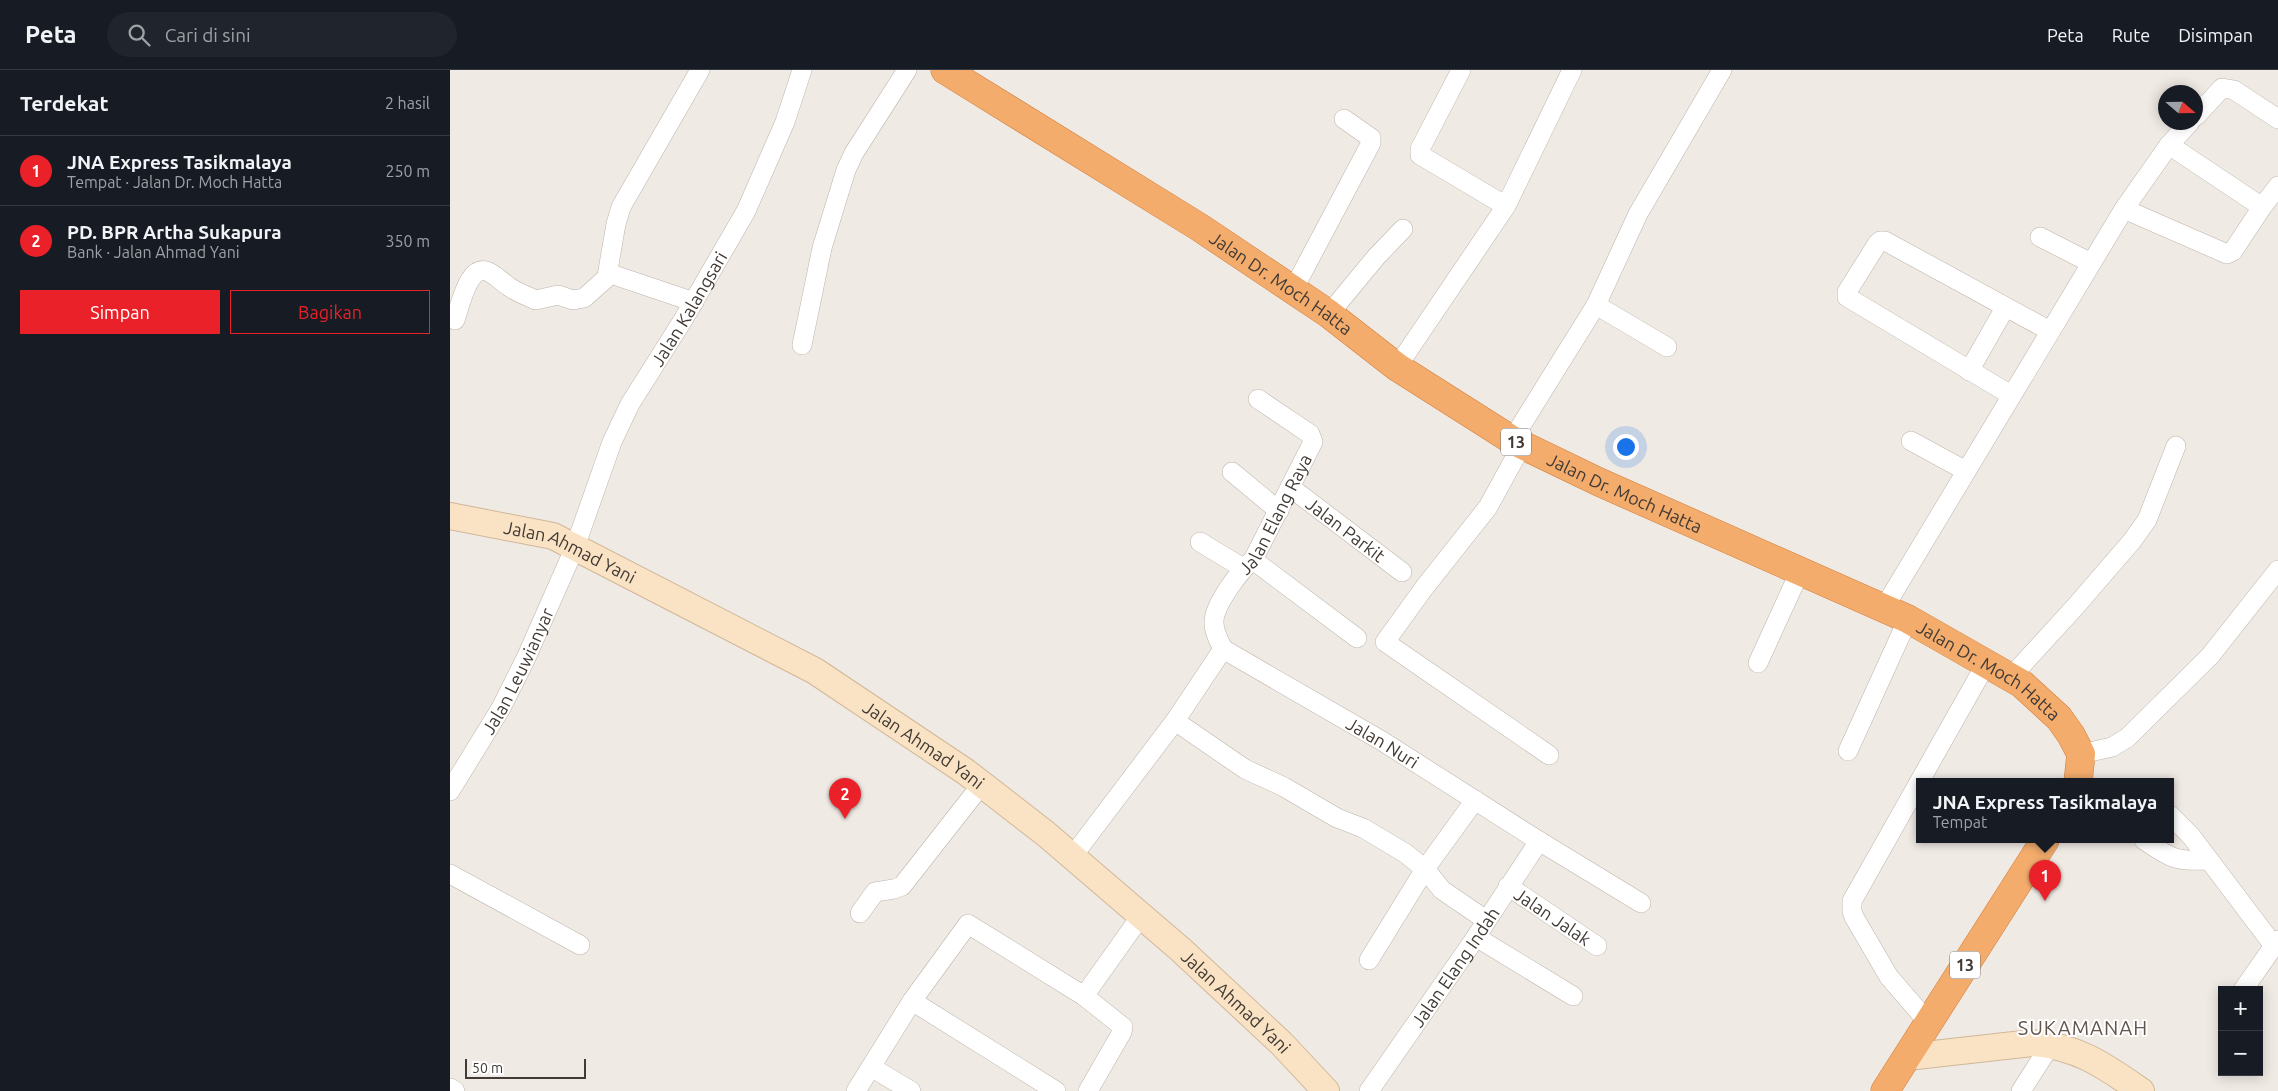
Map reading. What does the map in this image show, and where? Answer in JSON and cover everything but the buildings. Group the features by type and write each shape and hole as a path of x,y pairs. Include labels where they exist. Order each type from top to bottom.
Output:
{"highway":[{"name":"Jalan Dr. Moch Hatta","path":"961,74 1199,227 1329,314 1397,367 1517,442 1599,482 1896,614 1987,662 2037,696 2059,718 2081,754"},
{"path":"2078,778 2081,754"},
{"name":"13","path":"1885,1091 2043,843"}],"street":[{"path":"608,276 616,224 622,208 700,70"},
{"name":"Jalan Kalangsari","path":"575,547 612,442 630,404 694,302 746,211 785,122 802,70"},
{"path":"802,345 822,248 846,170 854,153 908,70"},
{"path":"1461,70 1420,149 1420,156 1506,206"},
{"path":"1397,367 1506,206 1572,70"},
{"path":"1549,755 1385,642 1424,588 1488,507 1517,442 1596,305 1638,214 1722,70"},
{"path":"2203,108 2222,88 2226,87 2234,90 2278,119"},
{"path":"1293,290 1371,143 1371,138 1344,120"},
{"path":"1848,751 1896,614 1966,471 2124,209 2169,144 2182,130"},
{"path":"2169,144 2262,207"},
{"path":"2124,209 2227,254 2233,251 2278,186"},
{"path":"1329,314 1377,256 1403,229"},
{"path":"2040,238 2091,264"},
{"path":"2012,396 1847,297 1847,292 1877,244 1882,241 2050,331"},
{"path":"455,320 470,280 477,272 486,271 494,273 508,286 536,300 558,295 573,300 584,298 608,276 615,274 694,302"},
{"path":"1596,305 1667,347"},
{"path":"1969,370 2005,308"},
{"name":"Jalan Elang Raya","path":"1223,649 1215,632 1214,618 1216,611 1248,564 1279,510 1313,442 1310,434 1258,399"},
{"path":"1911,441 1966,471"},
{"path":"2011,677 2132,541 2147,520 2176,446"},
{"path":"1232,472 1279,510"},
{"name":"Jalan Parkit","path":"1290,487 1402,572"},
{"name":"Jalan Ahmad Yani","path":"450,516 542,533 575,547 815,671 982,784 1072,856 1281,1043 1326,1091"},
{"path":"1200,542 1248,564 1357,638"},
{"name":"Jalan Leuwianyar","path":"450,790 500,708 526,658 575,547"},
{"path":"2081,754 2112,747 2127,738 2210,656 2278,570"},
{"path":"1758,663 1800,571"},
{"path":"1072,856 1174,721 1223,649"},
{"name":"Jalan Nuri","path":"1223,649 1382,741 1539,841 1641,903"},
{"path":"1921,778 1987,662"},
{"path":"1174,721 1245,769 1284,787 1337,818 1363,828 1404,853 1425,869 1442,890 1486,920"},
{"path":"860,914 875,892 894,890 902,886 982,784"},
{"path":"1916,788 1852,901 1852,912 1889,977 1928,1022"},
{"path":"1368,960 1425,869 1475,800"},
{"path":"2174,819 2191,836 2208,860 2276,943 2246,986"},
{"name":"Jalan Elang Indah","path":"1369,1091 1539,841"},
{"path":"2148,843 2162,853 2175,859 2184,861 2208,860"},
{"path":"450,874 580,945"},
{"name":"Jalan Jalak","path":"1508,886 1597,946"},
{"path":"1084,996 1141,916"},
{"path":"856,1091 912,1001 968,924 1084,996 1121,1025 1123,1029 1088,1091"},
{"path":"1476,936 1573,996"},
{"path":"912,1001 1056,1091"},
{"path":"1907,1057 2032,1044 2051,1044 2068,1048 2102,1065 2141,1091"},
{"path":"2021,1091 2051,1044"},
{"path":"871,1067 911,1091"},
{"path":"450,1088 455,1091"}],"place":[{"name":"PD. BPR Artha Sukapura","path":"845,819"},
{"name":"JNA Express Tasikmalaya","path":"2045,901"}],"district":[{"name":"SUKAMANAH","path":"2083,1027"}]}
